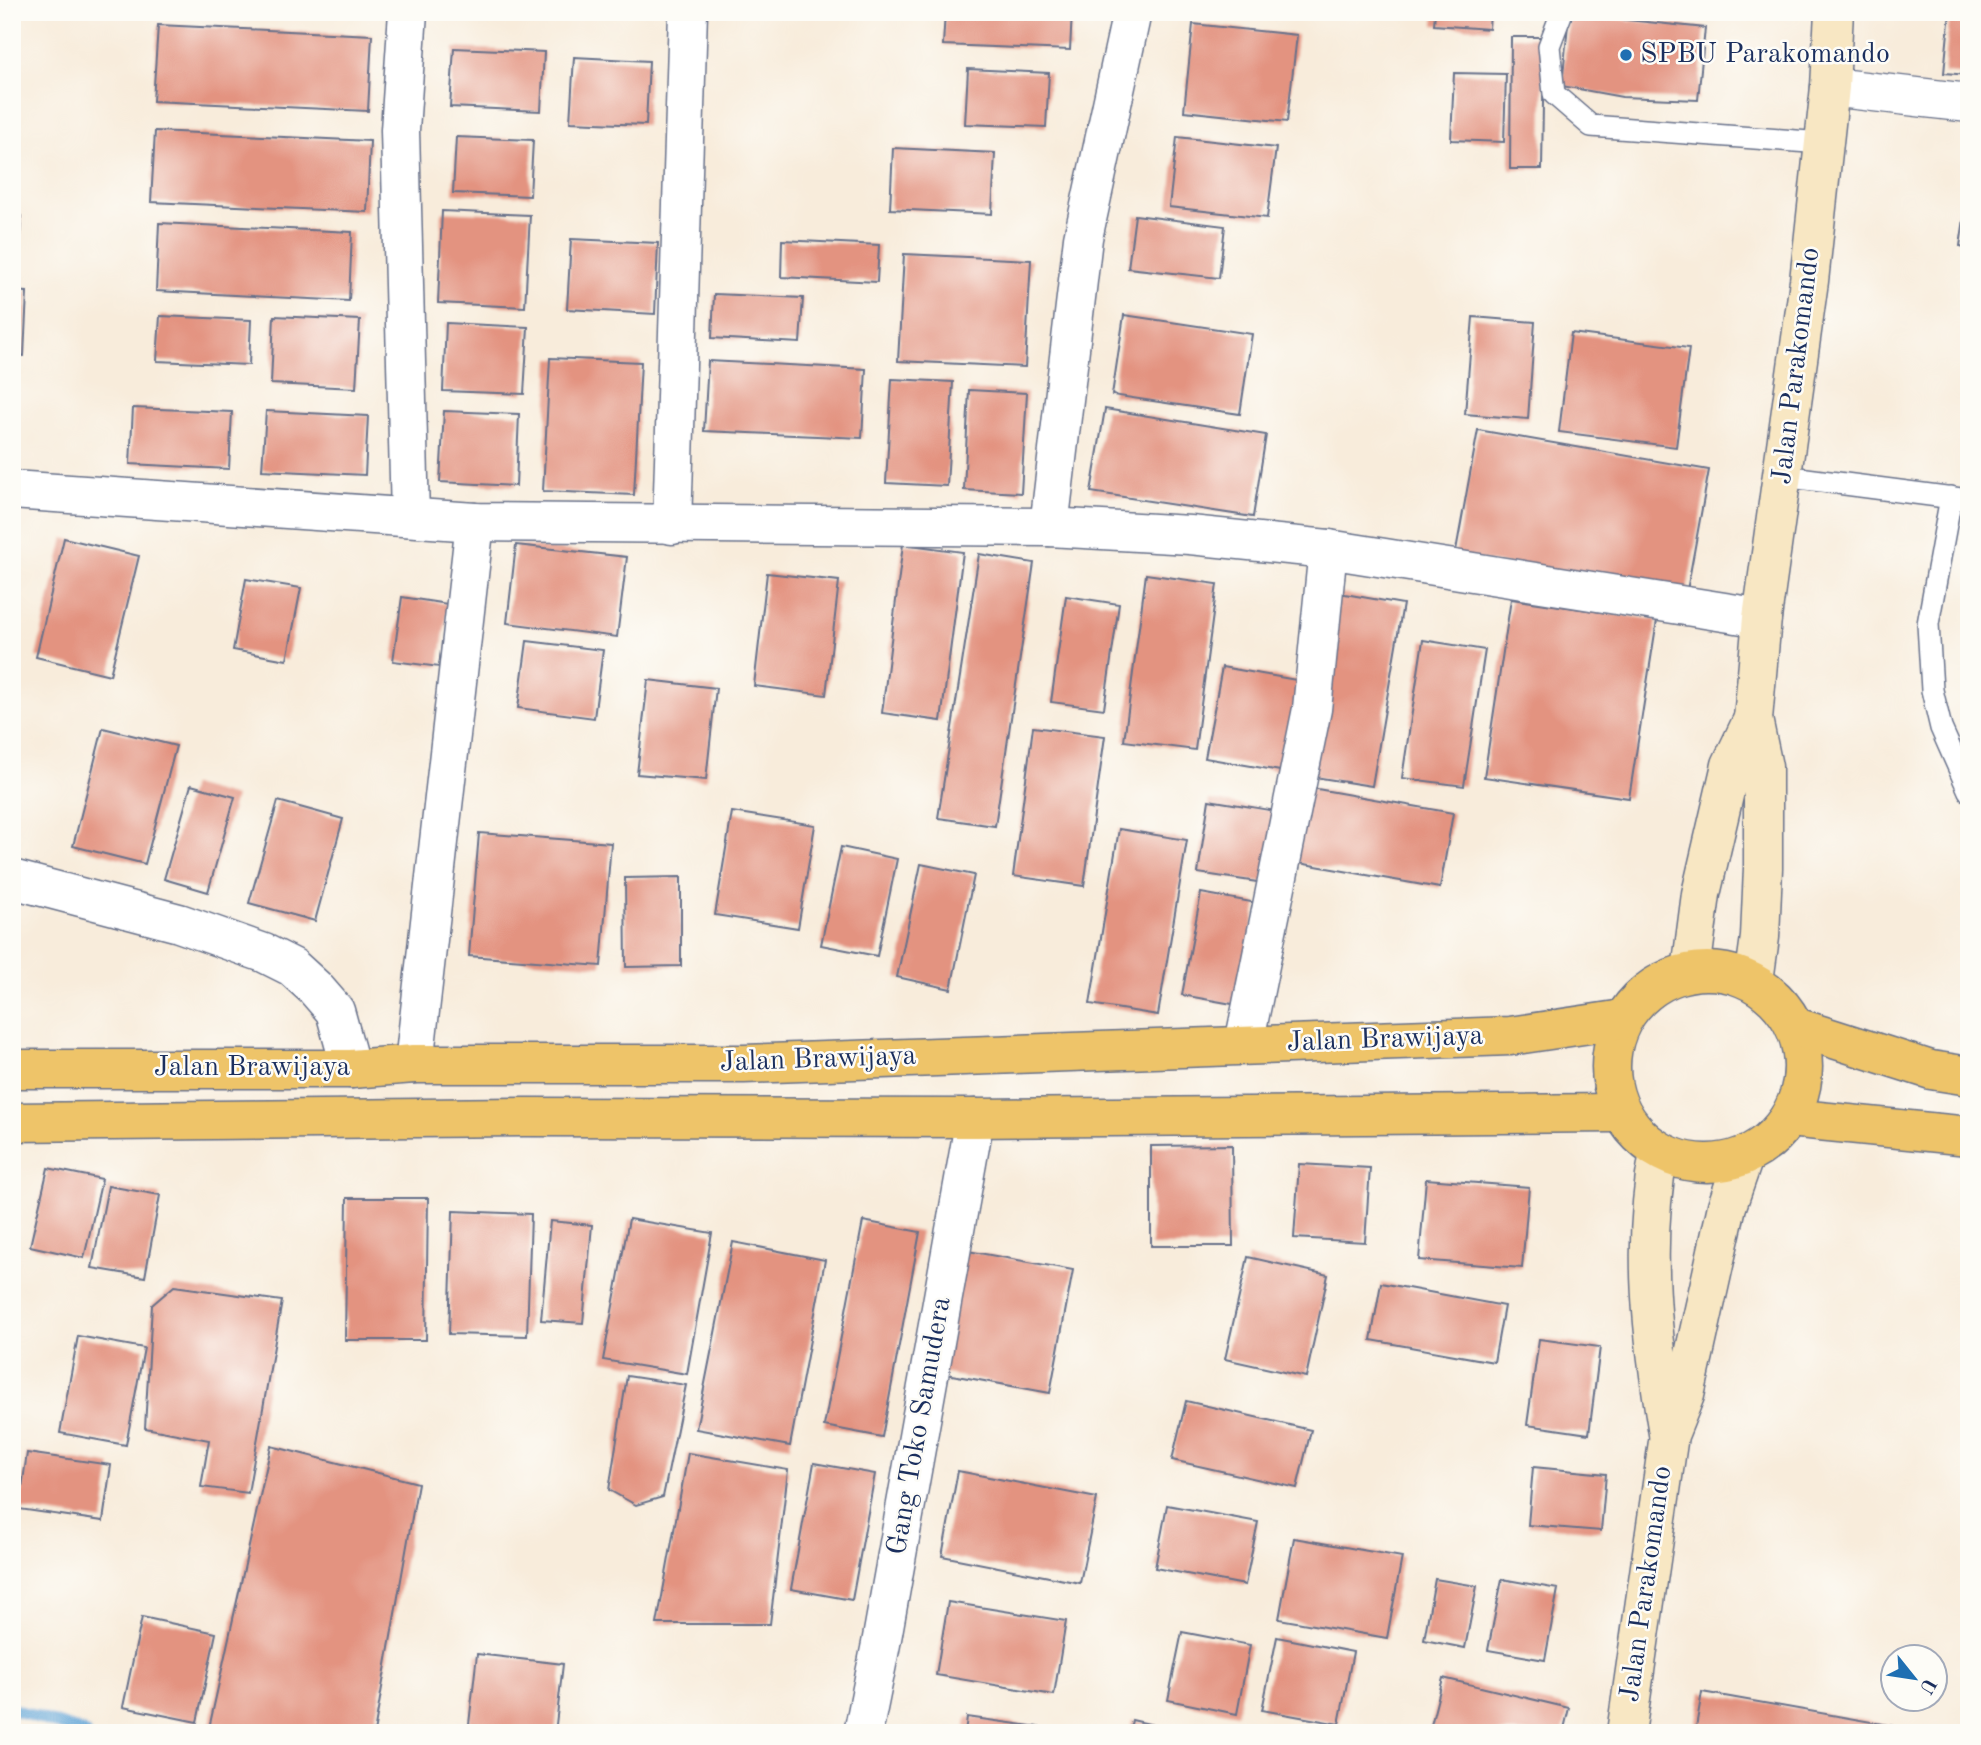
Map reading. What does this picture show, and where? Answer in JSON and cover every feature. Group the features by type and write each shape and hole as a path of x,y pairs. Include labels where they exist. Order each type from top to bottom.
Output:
{"highway":[{"path":"1691,971 1723,971 1754,981 1779,1001 1796,1027 1804,1058 1802,1089 1789,1118 1769,1141 1744,1157 1715,1164 1686,1162 1659,1152 1638,1135 1622,1113 1612,1082 1612,1049 1623,1019 1641,996 1665,980 1691,971"},
{"name":"Jalan Brawijaya","path":"12,1069 351,1069 414,1064 744,1063 1510,1036 1623,1019"},
{"path":"1796,1027 1931,1070 1969,1076"},
{"name":"Jalan Brawijaya","path":"12,1122 510,1117 975,1118 1622,1113"},
{"path":"1789,1118 1969,1136"}],"street":[{"path":"408,12 400,130 410,517"},
{"path":"673,525 688,12"},
{"path":"1049,527 1083,238 1132,12"},
{"name":"Jalan Parakomando","path":"1754,981 1760,937 1763,868 1763,767 1753,719 1762,618 1809,281 1830,87 1834,12"},
{"path":"1830,87 1969,103"},
{"path":"12,489 475,522 1049,527 1190,535 1328,549 1762,618"},
{"path":"414,1064 475,522"},
{"path":"1244,1044 1312,709 1328,549"},
{"name":"Jalan Parakomando","path":"1691,971 1701,894 1731,765 1753,719"},
{"path":"12,879 179,923 264,953 292,967 335,1011 351,1069"},
{"name":"Gang Toko Samudera","path":"863,1733 975,1118"},
{"name":"Jalan Parakomando","path":"1659,1152 1652,1187 1649,1264 1655,1355 1669,1435"},
{"name":"Jalan Parakomando","path":"1626,1733 1669,1435 1685,1395 1727,1206 1744,1157"}],"lane":[{"path":"1562,12 1549,46 1554,94 1591,126 1823,143"},
{"path":"1783,476 1960,499 1928,624 1932,690 1941,728 1969,791"}],"building":[{"path":"485,12 543,12 542,18 485,16"},
{"path":"945,12 1072,12 1070,50 943,45"},
{"path":"1234,12 1277,12 1276,19"},
{"path":"1435,12 1490,12 1489,29 1434,25"},
{"path":"1950,12 1969,12 1969,75 1944,73"},
{"path":"1569,14 1705,28 1698,100 1622,97 1562,86"},
{"path":"1193,24 1297,35 1287,122 1184,111"},
{"path":"158,25 372,35 368,111 153,101"},
{"path":"1511,37 1544,37 1542,169 1510,169"},
{"path":"454,48 544,52 541,111 450,107"},
{"path":"574,57 649,61 646,125 570,122"},
{"path":"968,69 1049,73 1046,127 965,124"},
{"path":"1454,73 1506,74 1504,142 1451,140"},
{"path":"155,131 370,141 367,212 151,202"},
{"path":"456,137 533,140 530,196 453,193"},
{"path":"1177,137 1276,148 1267,218 1169,207"},
{"path":"893,148 995,153 992,214 890,209"},
{"path":"1969,199 1969,248 1960,246"},
{"path":"442,211 530,215 525,307 438,303"},
{"path":"12,215 21,216 19,263 12,263"},
{"path":"1135,215 1225,226 1219,278 1128,268"},
{"path":"159,223 352,232 349,301 156,291"},
{"path":"571,239 658,243 655,314 567,309"},
{"path":"782,240 879,245 877,282 781,277"},
{"path":"904,254 1031,260 1025,367 898,361"},
{"path":"12,291 27,292 24,356 12,355"},
{"path":"714,294 803,298 800,343 712,338"},
{"path":"1124,315 1252,334 1240,414 1112,395"},
{"path":"160,316 251,320 249,365 157,361"},
{"path":"274,316 360,320 356,388 271,384"},
{"path":"1473,317 1535,322 1528,419 1465,414"},
{"path":"446,323 528,327 524,394 443,391"},
{"path":"1571,333 1689,348 1676,447 1559,432"},
{"path":"550,358 641,362 634,495 543,491"},
{"path":"708,361 866,369 862,438 704,431"},
{"path":"892,379 953,382 947,486 886,483"},
{"path":"969,390 1027,393 1021,493 964,490"},
{"path":"133,408 232,412 229,469 130,464"},
{"path":"1105,409 1266,435 1253,517 1091,492"},
{"path":"266,411 368,416 365,475 262,470"},
{"path":"444,411 519,414 516,486 440,482"},
{"path":"1478,430 1709,470 1686,596 1455,556"},
{"path":"64,538 139,556 110,675 36,657"},
{"path":"903,544 963,552 941,721 882,713"},
{"path":"516,545 627,557 617,637 507,623"},
{"path":"979,554 1034,563 995,826 938,818"},
{"path":"767,573 839,581 826,695 754,686"},
{"path":"1146,574 1217,584 1195,750 1124,741"},
{"path":"246,579 301,588 287,660 233,650"},
{"path":"1339,593 1403,604 1372,786 1308,776"},
{"path":"1066,596 1119,604 1104,709 1051,702"},
{"path":"402,597 448,604 439,667 393,661"},
{"path":"1511,599 1657,620 1629,798 1484,777"},
{"path":"1423,640 1485,650 1464,786 1402,778"},
{"path":"527,641 603,650 594,718 518,708"},
{"path":"1222,667 1302,681 1286,772 1205,758"},
{"path":"648,680 716,688 706,780 637,774"},
{"path":"1033,727 1105,736 1084,886 1013,876"},
{"path":"103,728 176,746 145,864 73,846"},
{"path":"191,785 235,797 208,892 164,879"},
{"path":"1306,787 1453,813 1440,888 1293,862"},
{"path":"1209,800 1276,811 1264,883 1198,873"},
{"path":"278,801 343,819 315,921 249,903"},
{"path":"732,812 815,825 798,928 715,915"},
{"path":"1119,829 1187,840 1158,1015 1090,1004"},
{"path":"479,833 611,843 601,966 469,956"},
{"path":"841,847 897,859 877,956 821,945"},
{"path":"921,864 974,875 951,989 897,977"},
{"path":"681,877 681,966 626,967 625,878"},
{"path":"1201,893 1257,903 1238,1005 1182,995"},
{"path":"1232,1145 1233,1246 1151,1246 1151,1146"},
{"path":"1299,1164 1370,1168 1365,1242 1294,1238"},
{"path":"48,1168 102,1179 84,1258 30,1246"},
{"path":"1426,1179 1529,1187 1522,1268 1419,1260"},
{"path":"108,1186 160,1195 145,1277 92,1268"},
{"path":"347,1198 428,1198 426,1340 345,1340"},
{"path":"453,1211 531,1214 527,1336 449,1334"},
{"path":"629,1219 712,1233 687,1374 603,1360"},
{"path":"550,1221 592,1225 583,1323 541,1320"},
{"path":"863,1221 920,1232 882,1437 824,1426"},
{"path":"733,1242 825,1260 790,1446 696,1429"},
{"path":"957,1249 1073,1270 1050,1393 935,1372"},
{"path":"1248,1257 1328,1275 1306,1377 1225,1359"},
{"path":"1381,1283 1504,1306 1494,1362 1371,1340"},
{"path":"174,1286 282,1301 248,1493 201,1487 209,1440 145,1428 152,1305"},
{"path":"78,1336 144,1348 126,1445 60,1433"},
{"path":"1539,1339 1600,1347 1589,1434 1527,1425"},
{"path":"627,1376 686,1385 663,1497 636,1505 609,1490"},
{"path":"1186,1401 1311,1430 1297,1488 1172,1460"},
{"path":"271,1446 418,1483 374,1733 208,1733"},
{"path":"27,1453 111,1465 103,1521 19,1509"},
{"path":"688,1453 788,1470 770,1624 657,1624"},
{"path":"814,1463 875,1474 852,1600 791,1589"},
{"path":"1533,1467 1606,1474 1601,1531 1528,1525"},
{"path":"958,1471 1097,1498 1080,1583 942,1556"},
{"path":"1167,1505 1258,1522 1245,1585 1155,1568"},
{"path":"1294,1538 1402,1557 1387,1638 1279,1619"},
{"path":"1435,1579 1477,1586 1465,1648 1424,1640"},
{"path":"1502,1579 1558,1589 1545,1660 1488,1650"},
{"path":"948,1602 1066,1621 1054,1695 936,1675"},
{"path":"142,1617 216,1633 197,1722 123,1707"},
{"path":"1182,1632 1250,1645 1237,1714 1168,1700"},
{"path":"1277,1637 1353,1652 1339,1724 1262,1710"},
{"path":"477,1654 563,1664 555,1733 468,1733"},
{"path":"1443,1678 1569,1708 1563,1733 1429,1733"},
{"path":"1702,1692 1922,1731 1922,1733 1695,1733"},
{"path":"967,1717 1039,1727 1038,1733 965,1733"},
{"path":"1132,1720 1184,1732 1184,1733 1129,1733"}],"waterway":[{"path":"12,1709 85,1733"}],"place":[{"name":"SPBU Parakomando","path":"1626,55"}]}
